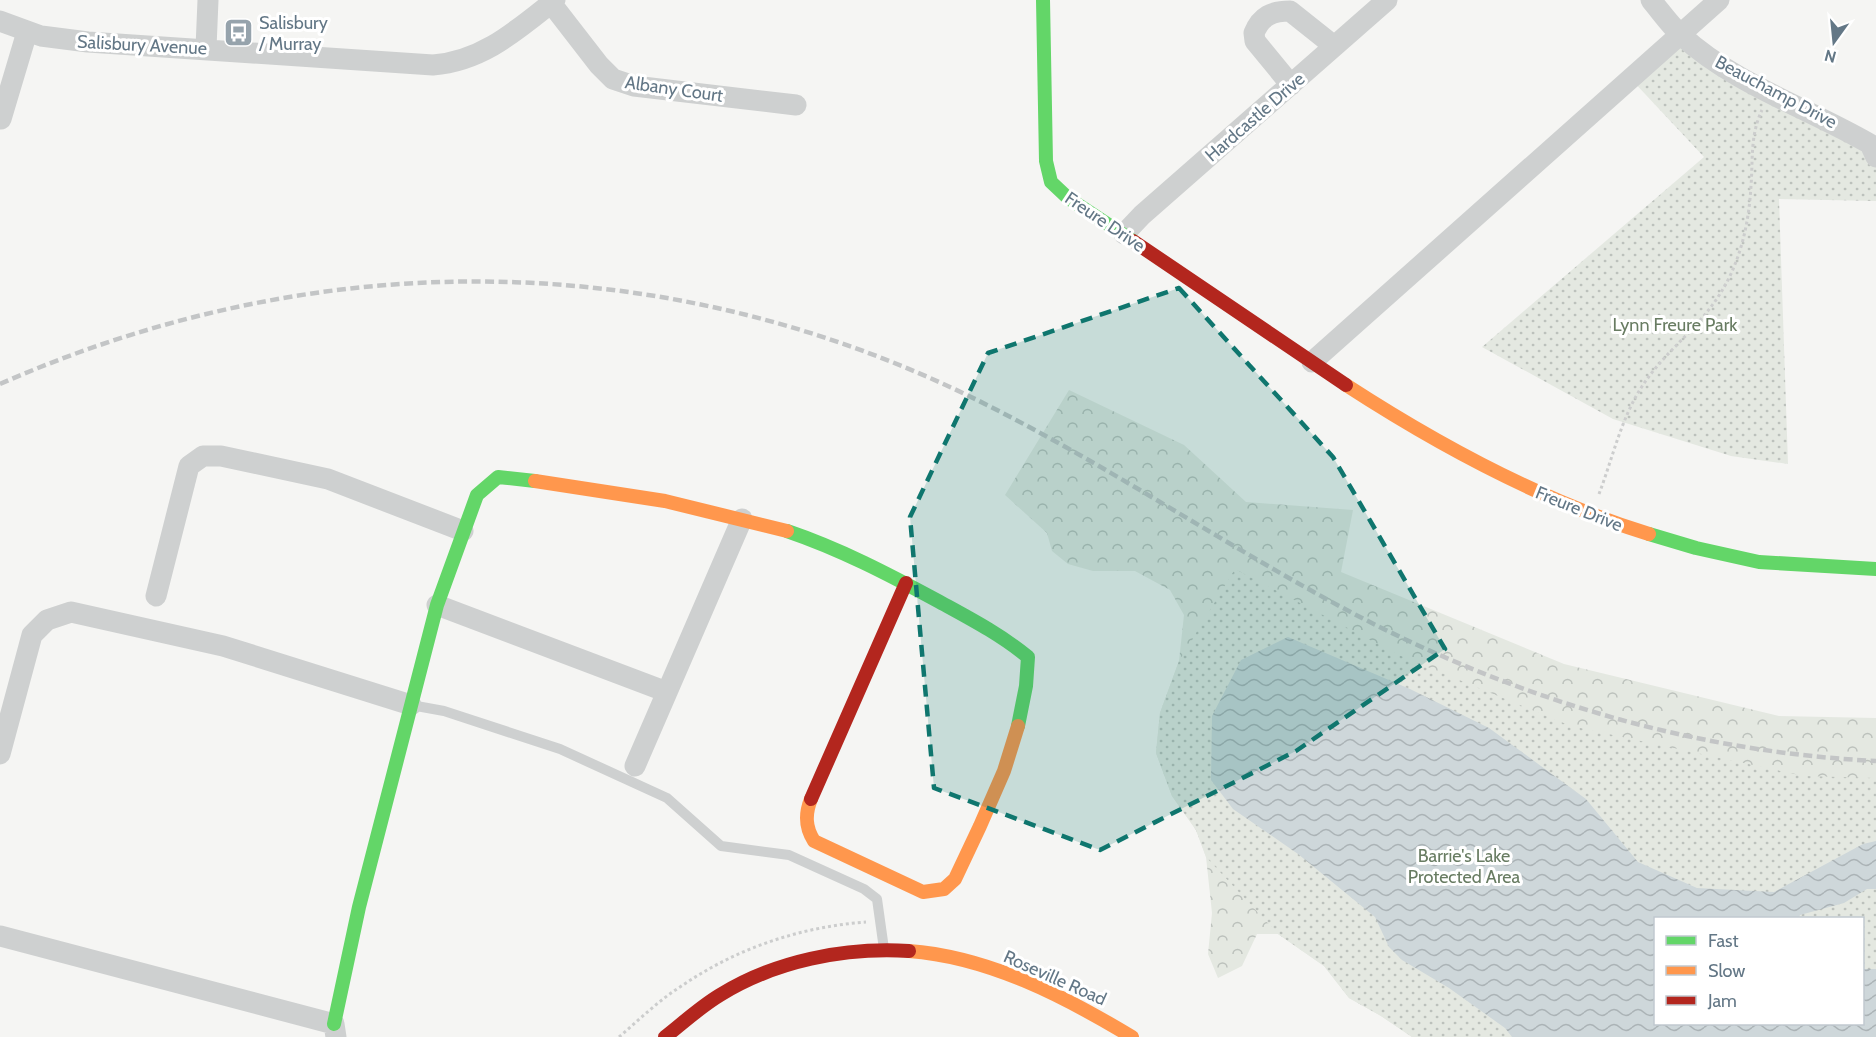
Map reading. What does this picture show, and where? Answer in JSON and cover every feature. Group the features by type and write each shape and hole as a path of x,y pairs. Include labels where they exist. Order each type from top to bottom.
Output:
{"street":[{"path":"206,48 208,0"},
{"name":"Freure Drive","path":"1043,0 1046,162 1051,182 1068,198 1312,362 1422,431 1493,470 1591,515 1661,539 1769,563 1876,569"},
{"name":"Hardcastle Drive","path":"1124,234 1142,215 1292,86 1387,0"},
{"name":"Beauchamp Drive","path":"1651,0 1680,34 1732,72 1870,144 1876,157"},
{"path":"1312,362 1719,0"},
{"name":"Salisbury Avenue","path":"0,21 27,32 88,42 206,48 412,64 449,64 482,53 503,41 553,1"},
{"name":"Albany Court","path":"553,1 599,65 613,79 634,86 796,105"},
{"path":"1292,86 1255,41 1254,33 1262,19 1276,11 1290,10 1334,46"},
{"path":"1,119 27,32"},
{"path":"156,596 189,466 203,456 221,456 328,478 463,531"},
{"path":"0,936 335,1031 359,907 437,605 477,495 498,477 604,489 742,519 827,545 906,583 1008,639 1028,657 1022,716 1010,756 955,879 944,889 923,892 814,841 807,830 807,809 906,583"},
{"path":"635,766 742,519"},
{"path":"437,605 667,692"},
{"path":"0,754 32,635 47,620 71,612 223,646 411,705"},
{"name":"Roseville Road","path":"665,1037 727,991 776,969 827,954 884,950 960,957 1039,987 1095,1014 1132,1037"}],"lane":[{"path":"411,705 444,711 560,749 667,798 721,846 789,855 864,889 877,899 884,950"}],"path":[{"path":"1591,515 1641,388 1698,326 1729,278 1742,248 1748,222 1753,137 1756,122 1772,92"}],"highlighted area":[{"path":"1179,288 1333,457 1445,649 1296,751 1100,850 934,788 910,517 988,353"}],"green space":[{"name":"Lynn Freure Park","path":"1681,38 1849,140 1876,164 1876,201 1779,199 1788,464 1731,456 1613,419 1482,347 1704,157 1631,79"},
{"name":"Barrie's Lake Protected Area","path":"1069,390 1184,445 1246,502 1353,510 1341,572 1564,664 1779,716 1876,718 1876,841 1697,888 1412,1037 1349,998 1324,966 1278,934 1257,934 1242,966 1218,978 1208,954 1212,913 1206,857 1196,830 1172,796 1156,753 1160,713 1179,661 1184,615 1170,590 1135,571 1093,571 1068,564 1052,551 1047,533 1005,495"},
{"name":"Barrie's Lake Protected Area","path":"1235,569 1401,656 1571,726 1804,776 1876,778 1876,1037 1412,1037 1349,998 1324,966 1278,934 1206,857 1196,830 1172,796 1156,753 1160,713 1179,661"}],"water":[{"path":"1288,637 1410,689 1489,728 1586,799 1638,862 1697,888 1774,892 1863,844 1876,841 1876,889 1867,889 1844,903 1799,917 1654,917 1654,1025 1864,1025 1864,969 1876,969 1876,1037 1512,1037 1505,1028 1449,988 1402,960 1389,947 1375,917 1298,854 1233,809 1211,780 1212,716 1241,660"}],"railway":[{"path":"0,384 123,337 248,305 374,286 500,282 627,292 752,316 875,355 995,409 1087,459 1268,566 1360,617 1421,647 1483,673 1546,697 1610,717 1675,733 1808,756 1876,761"}],"traffic: fast":[{"path":"1043,0 1046,161 1051,182 1068,198 1133,241"},
{"path":"334,1024 359,907 437,605 477,495 498,477 535,481"},
{"path":"787,531 845,554 901,581 984,627 1028,657 1026,686 1018,726"},
{"path":"1649,534 1696,548 1759,562 1876,569"}],"traffic: slow":[{"path":"1346,385 1492,470 1569,505 1649,534"},
{"path":"535,481 665,501 787,531"},
{"path":"811,799 807,820 814,841 923,892 944,889 955,879 980,826 1004,771 1018,726"},
{"path":"909,951 968,961 997,970 1053,993 1132,1037"}],"traffic: jam":[{"path":"1133,241 1346,385"},
{"path":"811,799 906,583"},
{"path":"665,1037 713,1000 741,983 764,973 835,954 884,950 909,951"}],"place":[{"name":"Salisbury / Murray","path":"238,33"}]}
